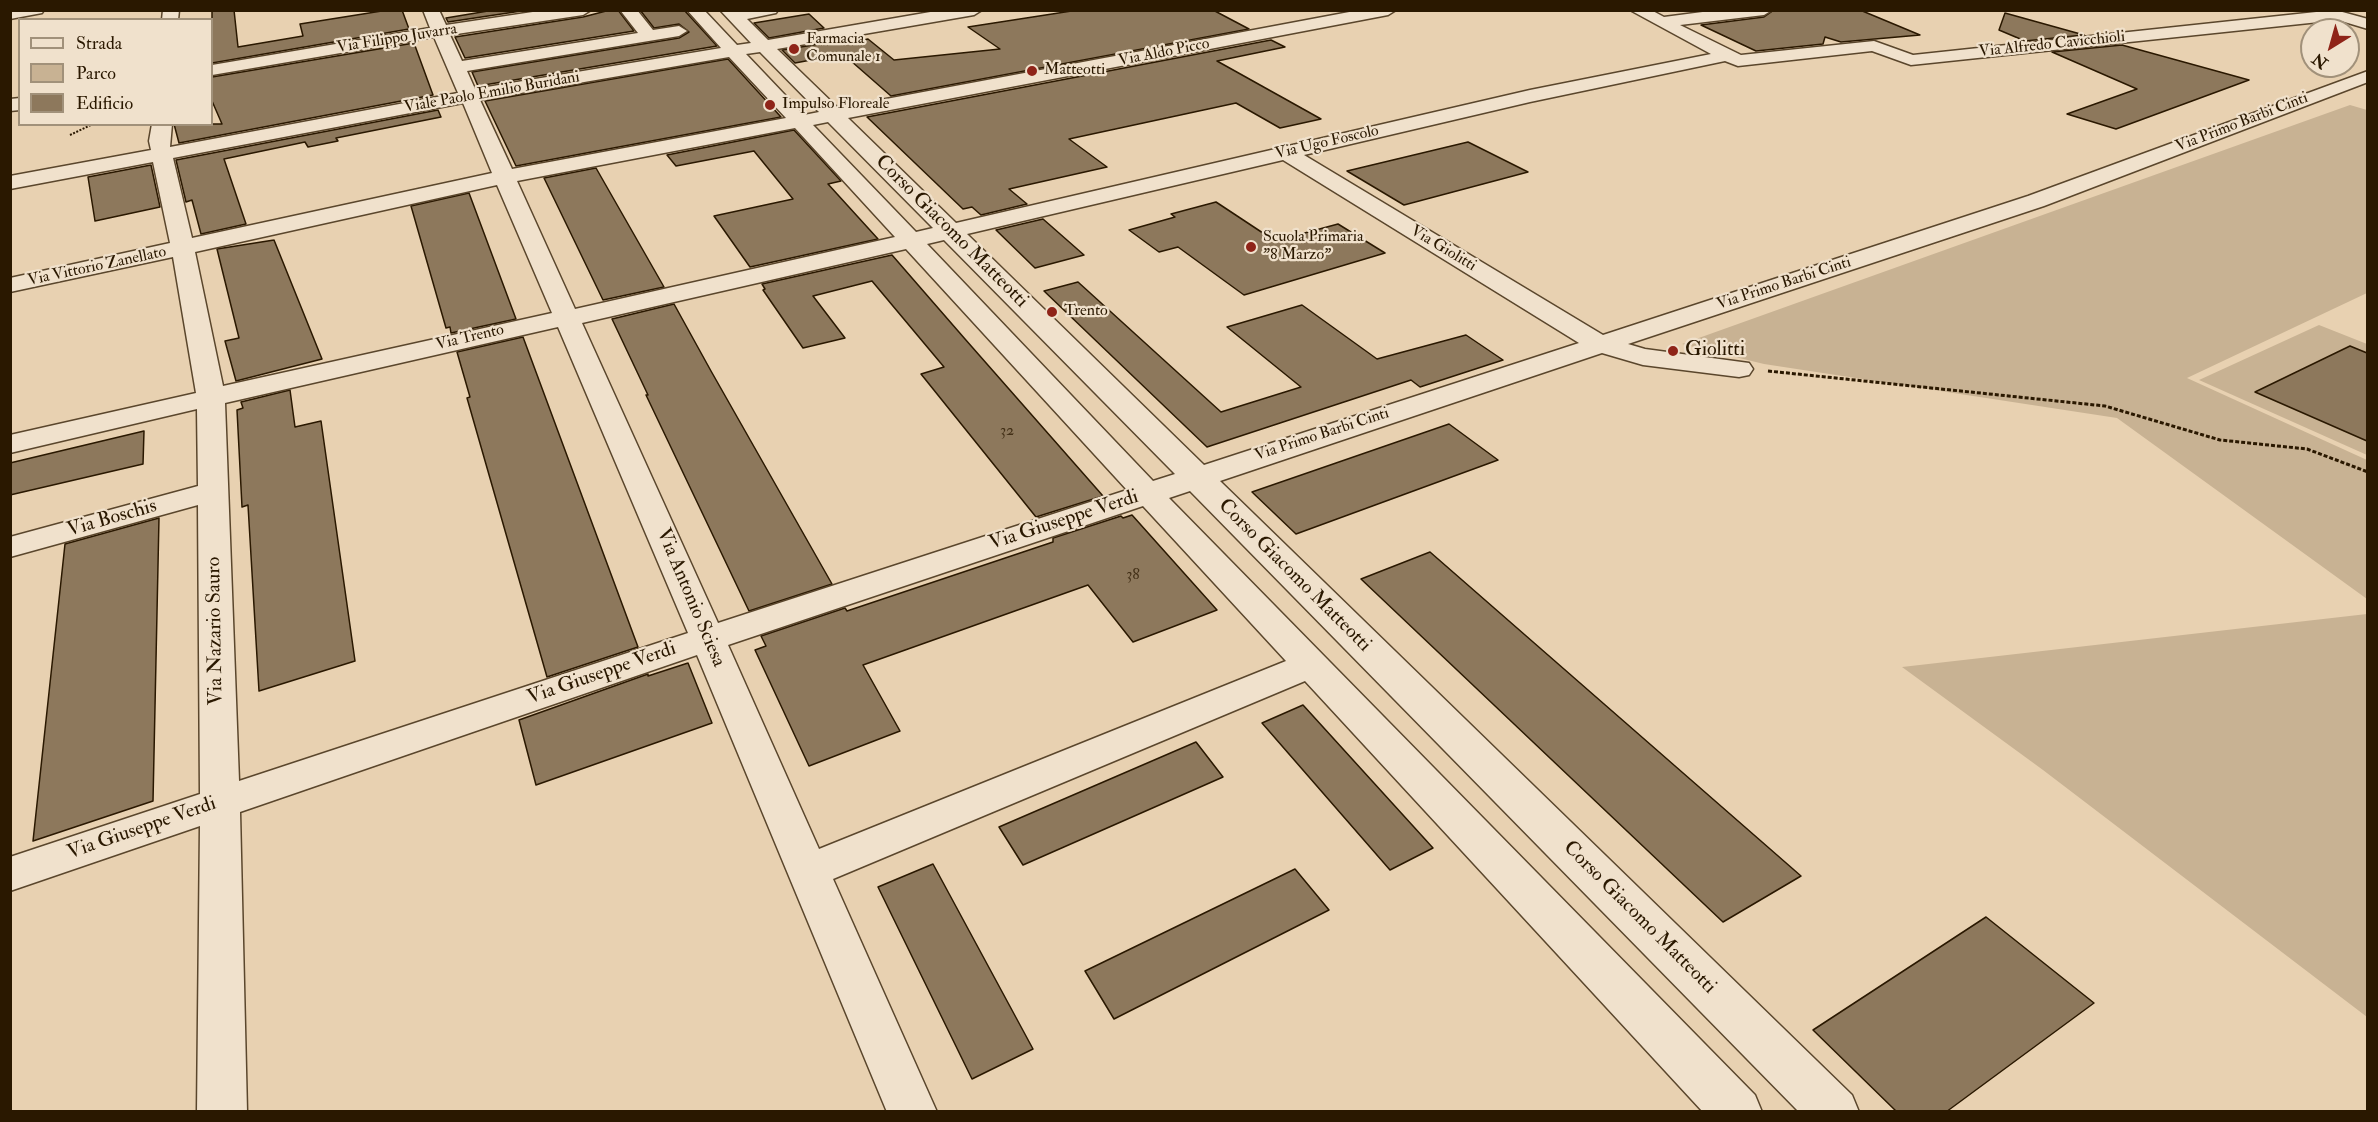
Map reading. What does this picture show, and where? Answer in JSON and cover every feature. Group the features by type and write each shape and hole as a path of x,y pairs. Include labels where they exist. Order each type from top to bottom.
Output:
{"street":[{"path":"10,14 36,10"},
{"name":"Via Antonio Sciesa","path":"431,10 708,639 912,1112"},
{"name":"Via Filippo Juvarra","path":"213,70 440,31 583,10"},
{"path":"628,10 649,36"},
{"path":"695,10 744,31"},
{"name":"Viale Paolo Emilio Buridani","path":"464,83 744,31 932,10"},
{"name":"Viale Paolo Emilio Buridani","path":"744,31 974,10"},
{"name":"Via Aldo Picco","path":"505,177 1388,10"},
{"path":"1638,10 1732,58"},
{"path":"1661,22 1764,10"},
{"path":"564,13 587,46"},
{"name":"Via Alfredo Cavicchioli","path":"1732,58 1874,46 1911,60 2339,15 2367,24"},
{"path":"504,22 523,56"},
{"path":"10,169 464,83 523,56 679,31"},
{"name":"Corso Giacomo Matteotti","path":"744,31 833,115 930,236 1148,493 1737,1112"},
{"name":"Corso Giacomo Matteotti","path":"744,31 798,122 930,236 1195,477 1834,1112"},
{"name":"Via Ugo Foscolo","path":"930,236 1530,96 1732,58"},
{"name":"Via Primo Barbi Cinti","path":"1195,477 2036,201 2367,76"},
{"path":"10,183 161,140"},
{"name":"Via Nazario Sauro","path":"161,140 211,397 220,802 222,1112"},
{"name":"Via Giolitti","path":"1287,153 1599,344 1643,357 1739,369"},
{"name":"Via Vittorio Zanellato","path":"10,285 505,177"},
{"name":"Via Trento","path":"10,444 521,326 567,320 930,236"},
{"name":"Via Giuseppe Verdi","path":"10,874 1195,477"},
{"name":"Via Boschis","path":"10,548 213,491"},
{"path":"809,871 1312,664"}],"path":[{"path":"70,135 89,126"},
{"path":"1739,369 2105,406 2220,440 2307,449 2367,472"}],"green space":[{"path":"2350,105 2367,110 2367,293 2187,378 2367,460 2367,599 2117,418 1764,364 1682,344"},
{"path":"2319,325 2367,344 2367,455 2199,380"},
{"path":"2367,614 2367,1017 2043,770 1902,667"}],"building":[{"path":"212,10 234,10 238,47 303,36 300,24 388,10 402,10 409,29 213,63"},
{"path":"494,10 528,10 448,22 446,18"},
{"path":"618,10 634,31 465,58 455,37 583,17"},
{"path":"640,10 684,10 717,46 478,86 472,72 679,38 689,32 679,24 654,28"},
{"path":"1078,10 1213,10 1249,29 891,96 843,54 795,63 782,50 838,41 842,44 868,39 894,60 1000,49 968,27"},
{"path":"1774,10 1860,10 1920,35 1841,42 1825,37 1823,44 1756,51 1701,25 1764,17"},
{"path":"2005,13 2084,35 2025,41 1999,30"},
{"path":"809,14 824,28 769,38 754,23"},
{"path":"1271,40 1285,47 1217,61 1321,119 1280,128 1236,103 1069,139 1107,167 1009,189 1027,204 981,215 972,207 963,209 867,117"},
{"path":"414,43 433,95 179,143 175,126 222,124 213,103 213,77"},
{"path":"2122,45 2249,80 2116,129 2067,114 2137,89 2052,52"},
{"path":"728,59 781,117 516,166 485,101"},
{"path":"438,110 441,117 336,138 338,141 308,147 305,142 224,159 246,224 201,234 192,200 186,202 176,160"},
{"path":"794,130 841,181 828,184 878,239 750,267 714,216 793,199 754,151 676,166 667,155"},
{"path":"1468,142 1528,172 1404,205 1347,171"},
{"path":"151,165 160,207 95,221 88,177"},
{"path":"596,168 664,287 603,300 544,178"},
{"path":"469,193 516,319 451,333 450,327 446,328 411,206"},
{"path":"1216,202 1275,241 1338,224 1385,253 1244,295 1178,247 1159,252 1129,230 1175,217 1171,214"},
{"path":"1043,219 1084,255 1035,268 996,230"},
{"path":"274,240 322,359 236,381 225,341 239,338 217,249"},
{"path":"892,255 1103,496 1036,517 921,374 944,367 872,281 813,296 845,338 803,348 763,290 765,289 762,284"},
{"path":"1078,282 1221,412 1301,387 1227,327 1302,305 1377,359 1466,335 1503,360 1420,387 1411,380 1207,447 1044,291"},
{"path":"674,304 832,584 749,611 612,319"},
{"path":"523,337 638,647 547,677 467,398 470,397 457,352"},
{"path":"2350,346 2367,353 2367,441 2255,392"},
{"path":"290,390 295,427 321,421 355,661 259,691 248,505 242,507 237,410 243,408 241,402"},
{"path":"1449,424 1498,460 1296,534 1252,492"},
{"path":"144,431 143,464 10,495 10,463"},
{"path":"1132,515 1217,610 1133,642 1088,585 863,665 900,731 809,766 755,650 766,646 761,636 845,608 847,611 1053,542 1053,538 1121,516 1123,518"},
{"path":"159,518 153,801 33,841 65,544"},
{"path":"1430,552 1801,876 1723,922 1361,579"},
{"path":"688,663 712,723 536,785 519,720 648,674 648,676"},
{"path":"1303,705 1433,848 1390,870 1262,723"},
{"path":"1196,742 1223,777 1023,865 999,827"},
{"path":"933,864 1033,1049 972,1079 878,887"},
{"path":"1295,869 1329,910 1114,1019 1085,971"},
{"path":"1986,917 2094,1003 1946,1112 1897,1112 1813,1030"}],"place":[{"name":"Farmacia Comunale 1","path":"794,49"},
{"name":"Matteotti","path":"1032,71"},
{"name":"Impulso Floreale","path":"770,105"},
{"name":"Scuola Primaria \"8 Marzo\"","path":"1251,247"},
{"name":"Trento","path":"1052,312"},
{"name":"Giolitti","path":"1673,351"}]}
